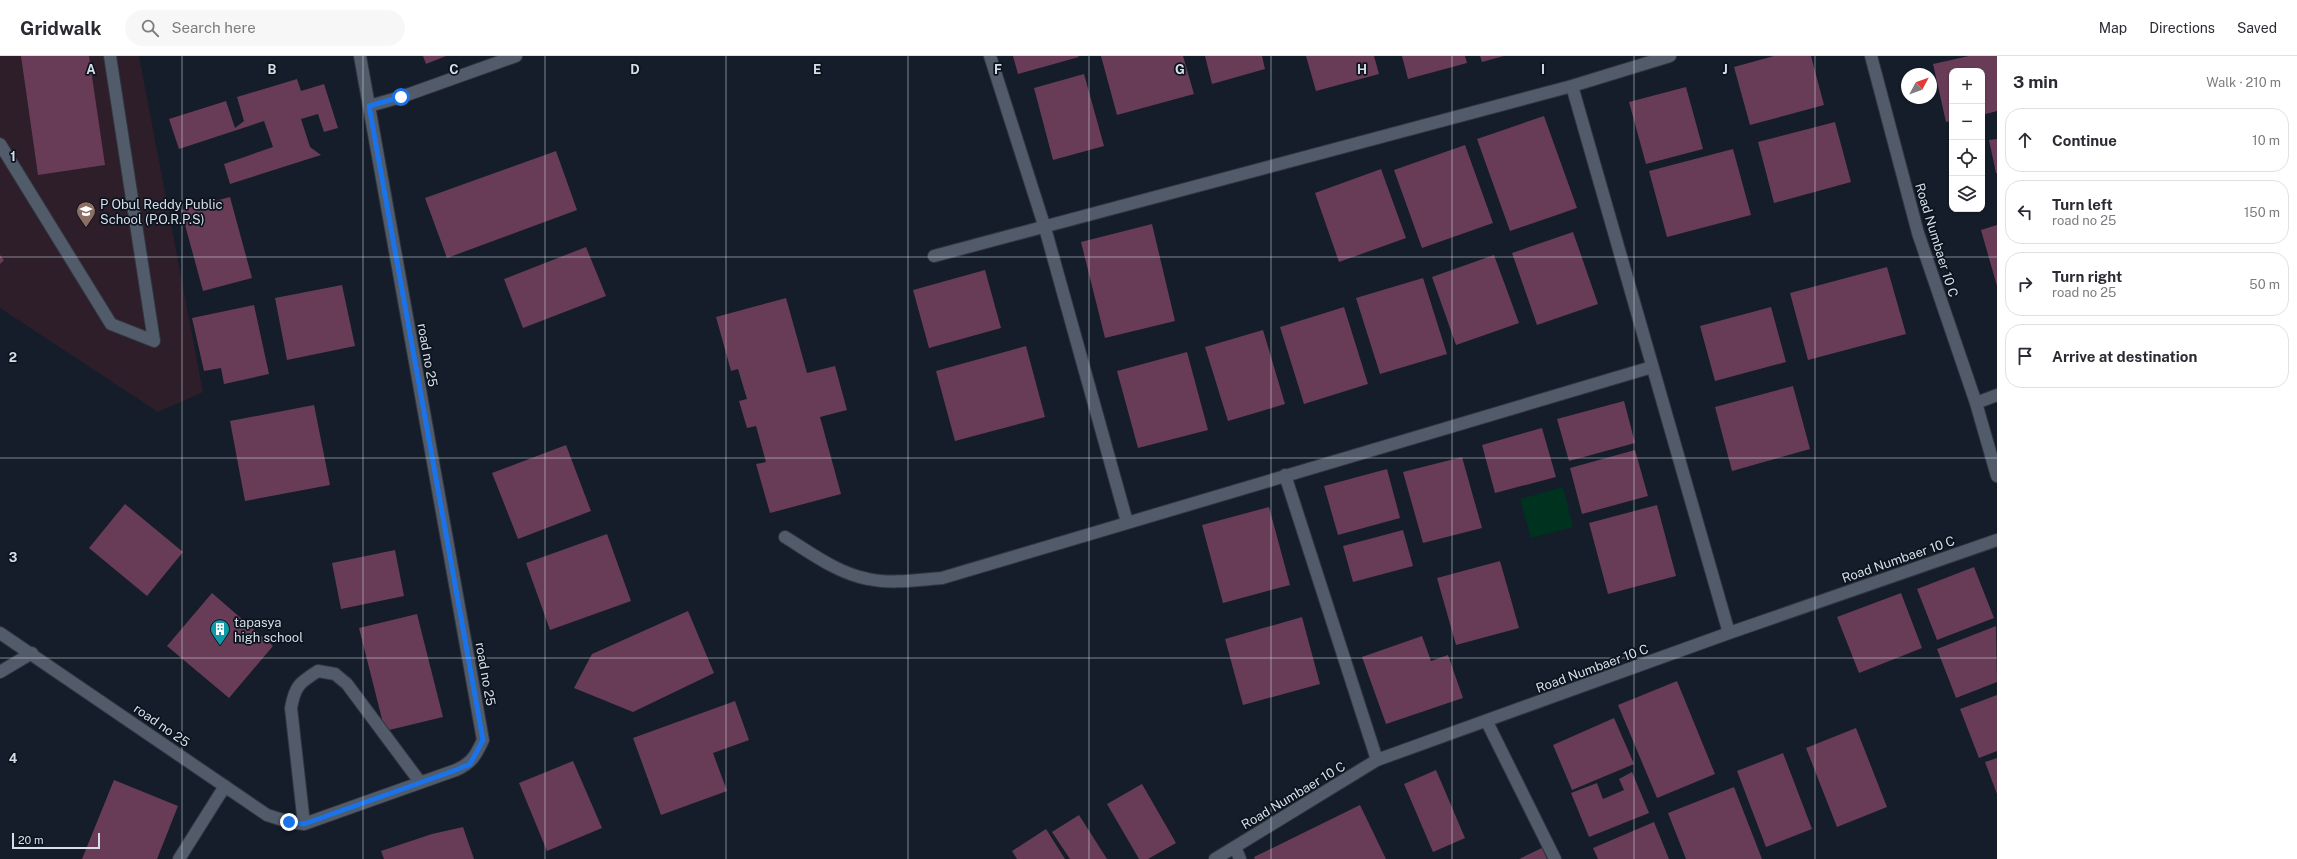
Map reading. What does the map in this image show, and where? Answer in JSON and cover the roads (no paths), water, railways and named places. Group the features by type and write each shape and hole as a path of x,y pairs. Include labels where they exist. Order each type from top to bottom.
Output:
{"street":[{"path":"0,144 111,324 154,341 110,56"},
{"name":"road no 25","path":"0,633 32,653 267,815 289,822 304,824 470,764 483,740 360,56"},
{"path":"369,106 401,97 516,56"},
{"path":"990,56 1045,228 1127,522"},
{"path":"934,256 1045,228 1572,86 1670,56"},
{"name":"Road Numbaer 10 C","path":"1871,56 1918,233 1976,403 1997,476"},
{"path":"1572,86 1729,632"},
{"path":"785,537 840,570 867,579 891,581 942,578 1284,475 1652,367"},
{"path":"1976,403 1997,395"},
{"path":"1284,475 1377,760"},
{"name":"Road Numbaer 10 C","path":"1215,859 1377,760 1487,722 1729,632 1997,540"},
{"path":"0,672 32,653"},
{"path":"304,824 291,708 294,693 300,682 318,671 335,674 347,684 420,782"},
{"path":"1487,722 1555,859"},
{"path":"179,859 225,786"},
{"path":"1235,847 1240,859"}],"place":[{"name":"P Obul Reddy Public School (P.O.R.P.S)","path":"86,228"},
{"name":"tapasya high school","path":"220,646"}]}
